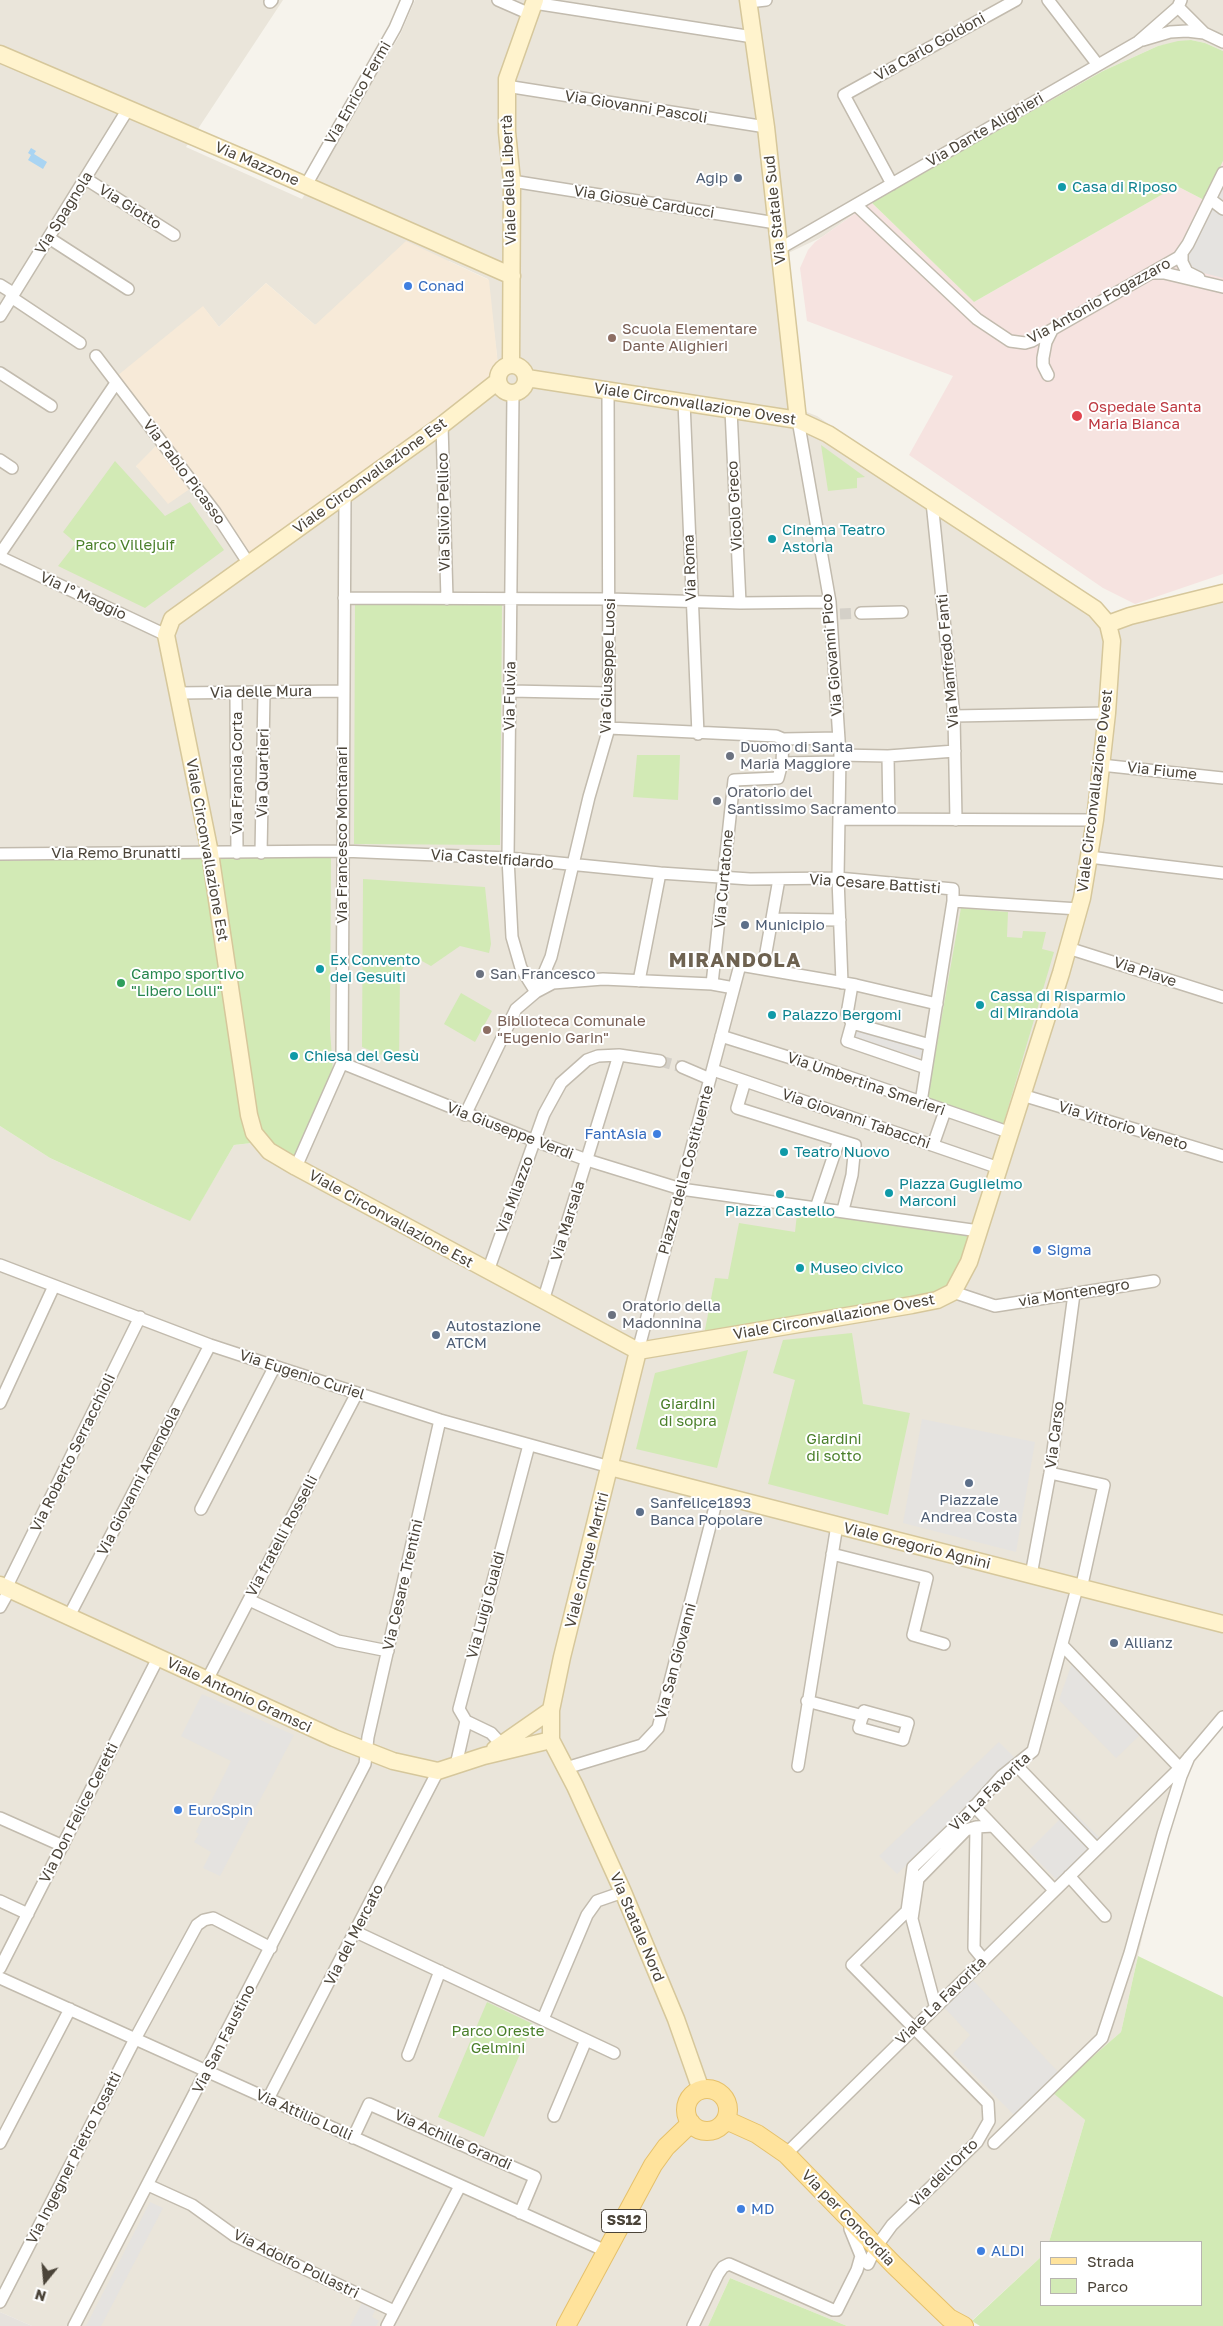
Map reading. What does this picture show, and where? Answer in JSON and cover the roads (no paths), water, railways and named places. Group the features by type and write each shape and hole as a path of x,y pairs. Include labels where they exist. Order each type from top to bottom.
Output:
{"main road":[{"name":"Via Statale Sud","path":"748,1 766,127 798,420"},
{"name":"Viale della Libertà","path":"511,365 512,181 506,86 509,68 533,6"},
{"name":"Via Mazzone","path":"0,54 306,185 512,276"},
{"path":"498,381 504,390 513,394 522,390 527,378 521,368 511,365"},
{"name":"Viale Circonvallazione Est","path":"511,365 505,367 500,372 498,381 442,425 172,619 166,635 210,853 249,1115 254,1133 269,1151 296,1167 638,1351"},
{"name":"Viale Circonvallazione Ovest","path":"527,378 608,389 798,420 828,434 1095,610 1108,624 1112,641 1107,713 1095,820 1090,857 1079,909 1011,1133 969,1262 953,1292 937,1300 912,1305 638,1351"},
{"path":"1108,624 1130,616 1223,593"},
{"name":"Viale cinque Martiri","path":"566,1768 551,1740 551,1710 562,1657 638,1351"},
{"name":"Viale Gregorio Agnini","path":"610,1467 1079,1589 1223,1624"},
{"name":"Viale Antonio Gramsci","path":"5,1587 68,1618 334,1738 393,1761 438,1771"},
{"path":"484,1756 551,1710"},
{"path":"438,1771 484,1756 551,1740"},
{"name":"Via Statale Nord","path":"566,1768 623,1892 676,2019 701,2090"},
{"path":"701,2090 715,2090 721,2094 728,2106 726,2120 716,2129 710,2131 703,2130 691,2123 686,2112 686,2106 691,2096 701,2090"},
{"name":"Via per Concordia","path":"726,2120 757,2134 786,2154 850,2221 868,2256 894,2266 949,2318 964,2326"},
{"name":"SS12","path":"566,2326 608,2252 653,2165 666,2147 691,2123"}],"street":[{"name":"Via Enrico Fermi","path":"306,185 395,28 407,0"},
{"path":"498,0 753,37"},
{"path":"748,1 766,0"},
{"name":"Via Carlo Goldoni","path":"892,184 844,95 1016,0"},
{"path":"1048,0 1098,65"},
{"path":"1180,3 1204,33"},
{"name":"Via Dante Alighieri","path":"779,250 1138,42 1180,3"},
{"path":"1138,42 1170,32 1204,33 1223,42"},
{"name":"Via Giovanni Pascoli","path":"506,86 766,127"},
{"name":"Via Spagnola","path":"0,316 128,109"},
{"name":"Via Antonio Fogazzaro","path":"856,205 977,320 1015,342 1025,343 1052,330 1182,254 1223,173"},
{"name":"Via Giotto","path":"86,179 174,235"},
{"name":"Via Giosuè Carducci","path":"512,181 776,223"},
{"path":"1210,199 1223,209"},
{"path":"49,238 128,289"},
{"path":"1182,254 1182,262 1187,272 1219,286"},
{"path":"1150,273 1160,272 1219,286"},
{"path":"0,285 80,343"},
{"path":"1048,375 1043,365 1043,358 1046,342 1052,330"},
{"name":"Via Pablo Picasso","path":"96,356 215,512 249,564"},
{"path":"0,372 51,406"},
{"path":"0,556 116,383"},
{"name":"Via Giuseppe Luosi","path":"536,992 551,957 589,797 609,728 608,389"},
{"name":"Via Fulvia","path":"513,394 508,858 512,937 521,968 536,992"},
{"name":"Via Roma","path":"684,402 698,734"},
{"name":"Vicolo Greco","path":"731,410 740,603"},
{"name":"Via Giovanni Pico","path":"798,420 833,610 840,758 838,878 840,920 847,984 847,1014 852,1023 847,1041 926,1068"},
{"name":"Via Silvio Pellico","path":"442,425 446,599"},
{"path":"0,460 12,468"},
{"name":"Via Francesco Montanari","path":"296,1167 342,1063 345,494"},
{"name":"Via Manfredo Fanti","path":"932,502 954,716 956,820"},
{"name":"Via I° Maggio","path":"0,556 166,635"},
{"path":"344,598 692,601 833,610"},
{"path":"861,613 902,612"},
{"name":"Via delle Mura","path":"178,693 343,691"},
{"path":"510,691 609,693"},
{"name":"Via Francia Corta","path":"236,693 238,853"},
{"name":"Via Quartieri","path":"261,853 264,693"},
{"path":"954,716 1107,713"},
{"path":"609,728 698,734 776,736 783,739 838,738"},
{"path":"783,739 782,764 840,758 955,751"},
{"path":"888,756 889,819"},
{"name":"Via Curtatone","path":"712,984 718,948 722,877 734,780 778,778 782,764"},
{"name":"Via Fiume","path":"1101,765 1223,778"},
{"path":"840,819 1095,820"},
{"name":"Via Castelfidardo","path":"261,853 342,852 508,858 660,874 722,877"},
{"name":"Via Remo Brunatti","path":"0,854 261,853"},
{"path":"1090,857 1223,873"},
{"path":"639,981 660,874"},
{"name":"Via Cesare Battisti","path":"722,877 779,879 838,878 953,889 953,900 1079,909"},
{"path":"779,879 763,969 847,984 937,1004"},
{"path":"921,1102 953,900"},
{"path":"772,919 840,920"},
{"name":"Via Piave","path":"1068,948 1223,997"},
{"name":"Piazza della Costituente","path":"638,1351 740,965 763,969"},
{"path":"464,1114 516,1009 536,992 554,983 603,980 712,984 734,988"},
{"path":"852,1023 930,1045"},
{"name":"Via Umbertina Smerieri","path":"722,1036 1011,1133"},
{"name":"Via Milazzo","path":"488,1271 550,1099 560,1083 587,1060 598,1056 619,1055 660,1061"},
{"name":"Via Marsala","path":"544,1301 619,1055"},
{"name":"Via Giuseppe Verdi","path":"342,1063 464,1114 535,1141 587,1160 681,1189"},
{"path":"682,1067 712,1075"},
{"name":"Via Giovanni Tabacchi","path":"712,1075 745,1081 999,1168"},
{"path":"745,1081 737,1108 856,1144 852,1176 843,1210"},
{"name":"Via Vittorio Veneto","path":"1022,1095 1223,1156"},
{"path":"933,1145 944,1111"},
{"path":"816,1208 839,1140"},
{"path":"681,1189 979,1230"},
{"name":"Via Eugenio Curiel","path":"0,1265 210,1345 440,1420 610,1467"},
{"name":"via Montenegro","path":"953,1292 995,1306 1154,1281"},
{"path":"0,1404 54,1286"},
{"name":"Via Carso","path":"1031,1575 1050,1473 1074,1294"},
{"name":"Via Roberto Serracchioli","path":"0,1607 5,1587 140,1317"},
{"name":"Via Giovanni Amendola","path":"68,1618 210,1345"},
{"path":"202,1509 275,1366"},
{"name":"Via fratelli Rosselli","path":"207,1680 357,1393"},
{"name":"Via Cesare Trentini","path":"366,1750 440,1420"},
{"name":"Via Luigi Gualdi","path":"456,1765 466,1721 459,1709 529,1445"},
{"name":"Via La Favorita","path":"852,1965 907,1911 913,1867 1002,1776 1033,1751 1079,1589 1104,1485 1050,1473"},
{"name":"Via San Giovanni","path":"566,1768 642,1745 658,1728 718,1495"},
{"path":"798,1766 837,1525"},
{"path":"832,1554 927,1578 913,1635 944,1644"},
{"path":"249,1600 338,1641 388,1651"},
{"path":"1063,1646 1180,1768"},
{"name":"Via Don Felice Ceretti","path":"0,1968 158,1658"},
{"path":"807,1701 863,1716"},
{"name":"Viale La Favorita","path":"786,2154 1180,1768 1223,1718"},
{"path":"466,1721 491,1733 502,1745"},
{"name":"Via San Faustino","path":"74,2326 365,1764 366,1750"},
{"path":"994,2143 1102,2038 1130,1953 1180,1776 1189,1757"},
{"path":"1016,1765 1097,1849"},
{"name":"Via del Mercato","path":"268,2100 438,1771"},
{"path":"974,1806 1054,1890"},
{"path":"0,1818 63,1846"},
{"path":"936,2005 912,1919 918,1879 966,1830 976,1827 993,1826"},
{"path":"976,1827 974,1948 984,1959"},
{"path":"1069,1876 1105,1916"},
{"path":"543,2019 586,1915 597,1901 623,1892"},
{"path":"0,1902 28,1914"},
{"name":"Via Ingegner Pietro Tosatti","path":"0,2302 135,2040 197,1925 204,1920 213,1918 271,1948"},
{"path":"356,1932 614,2053"},
{"name":"Via dell'Orto","path":"852,1965 988,2103 989,2121 977,2142 892,2225 868,2256"},
{"path":"408,2055 440,1971"},
{"name":"Via Attilio Lolli","path":"0,1978 608,2252"},
{"path":"0,2142 70,2009"},
{"path":"554,2116 586,2040"},
{"name":"Via Achille Grandi","path":"354,2138 369,2104 535,2177 520,2213"},
{"name":"Via Adolfo Pollastri","path":"148,2185 192,2205 235,2236 394,2311"},
{"path":"387,2326 460,2186"},
{"path":"693,2326 718,2274 723,2267 729,2264 833,2310 839,2307 857,2270 868,2256"}],"water":[{"path":"31,148 36,151 34,154 47,162 43,169 28,160 31,155 28,153"}],"tunnel":[{"path":"840,614 861,613"},
{"path":"660,1061 682,1067"}],"place":[{"name":"Agip","path":"738,178"},
{"name":"Casa di Riposo","path":"1062,187"},
{"name":"Conad","path":"408,286"},
{"name":"Scuola Elementare Dante Alighieri","path":"612,338"},
{"name":"Ospedale Santa Maria Bianca","path":"1077,416"},
{"name":"Cinema Teatro Astoria","path":"772,539"},
{"name":"Duomo di Santa Maria Maggiore","path":"730,756"},
{"name":"Oratorio del Santissimo Sacramento","path":"717,801"},
{"name":"Municipio","path":"745,925"},
{"name":"Ex Convento dei Gesuiti","path":"320,969"},
{"name":"San Francesco","path":"480,974"},
{"name":"Campo sportivo \"Libero Lolli\"","path":"121,983"},
{"name":"Cassa di Risparmio di Mirandola","path":"980,1005"},
{"name":"Palazzo Bergomi","path":"772,1015"},
{"name":"Biblioteca Comunale \"Eugenio Garin\"","path":"487,1030"},
{"name":"Chiesa del Gesù","path":"294,1056"},
{"name":"FantAsia","path":"657,1134"},
{"name":"Teatro Nuovo","path":"784,1152"},
{"name":"Piazza Guglielmo Marconi","path":"889,1193"},
{"name":"Piazza Castello","path":"780,1194"},
{"name":"Sigma","path":"1037,1250"},
{"name":"Museo civico","path":"800,1268"},
{"name":"Oratorio della Madonnina","path":"612,1315"},
{"name":"Autostazione ATCM","path":"436,1335"},
{"name":"Piazzale Andrea Costa","path":"969,1483"},
{"name":"Sanfelice1893 Banca Popolare","path":"640,1512"},
{"name":"Allianz","path":"1114,1643"},
{"name":"EuroSpin","path":"178,1810"},
{"name":"MD","path":"741,2209"},
{"name":"ALDI","path":"981,2251"}],"district":[{"name":"MIRANDOLA","path":"735,961"}],"park label":[{"name":"Parco Villejuif","path":"125,545"},
{"name":"Giardini di sopra","path":"688,1412"},
{"name":"Giardini di sotto","path":"834,1448"},
{"name":"Parco Oreste Gelmini","path":"498,2040"}]}
